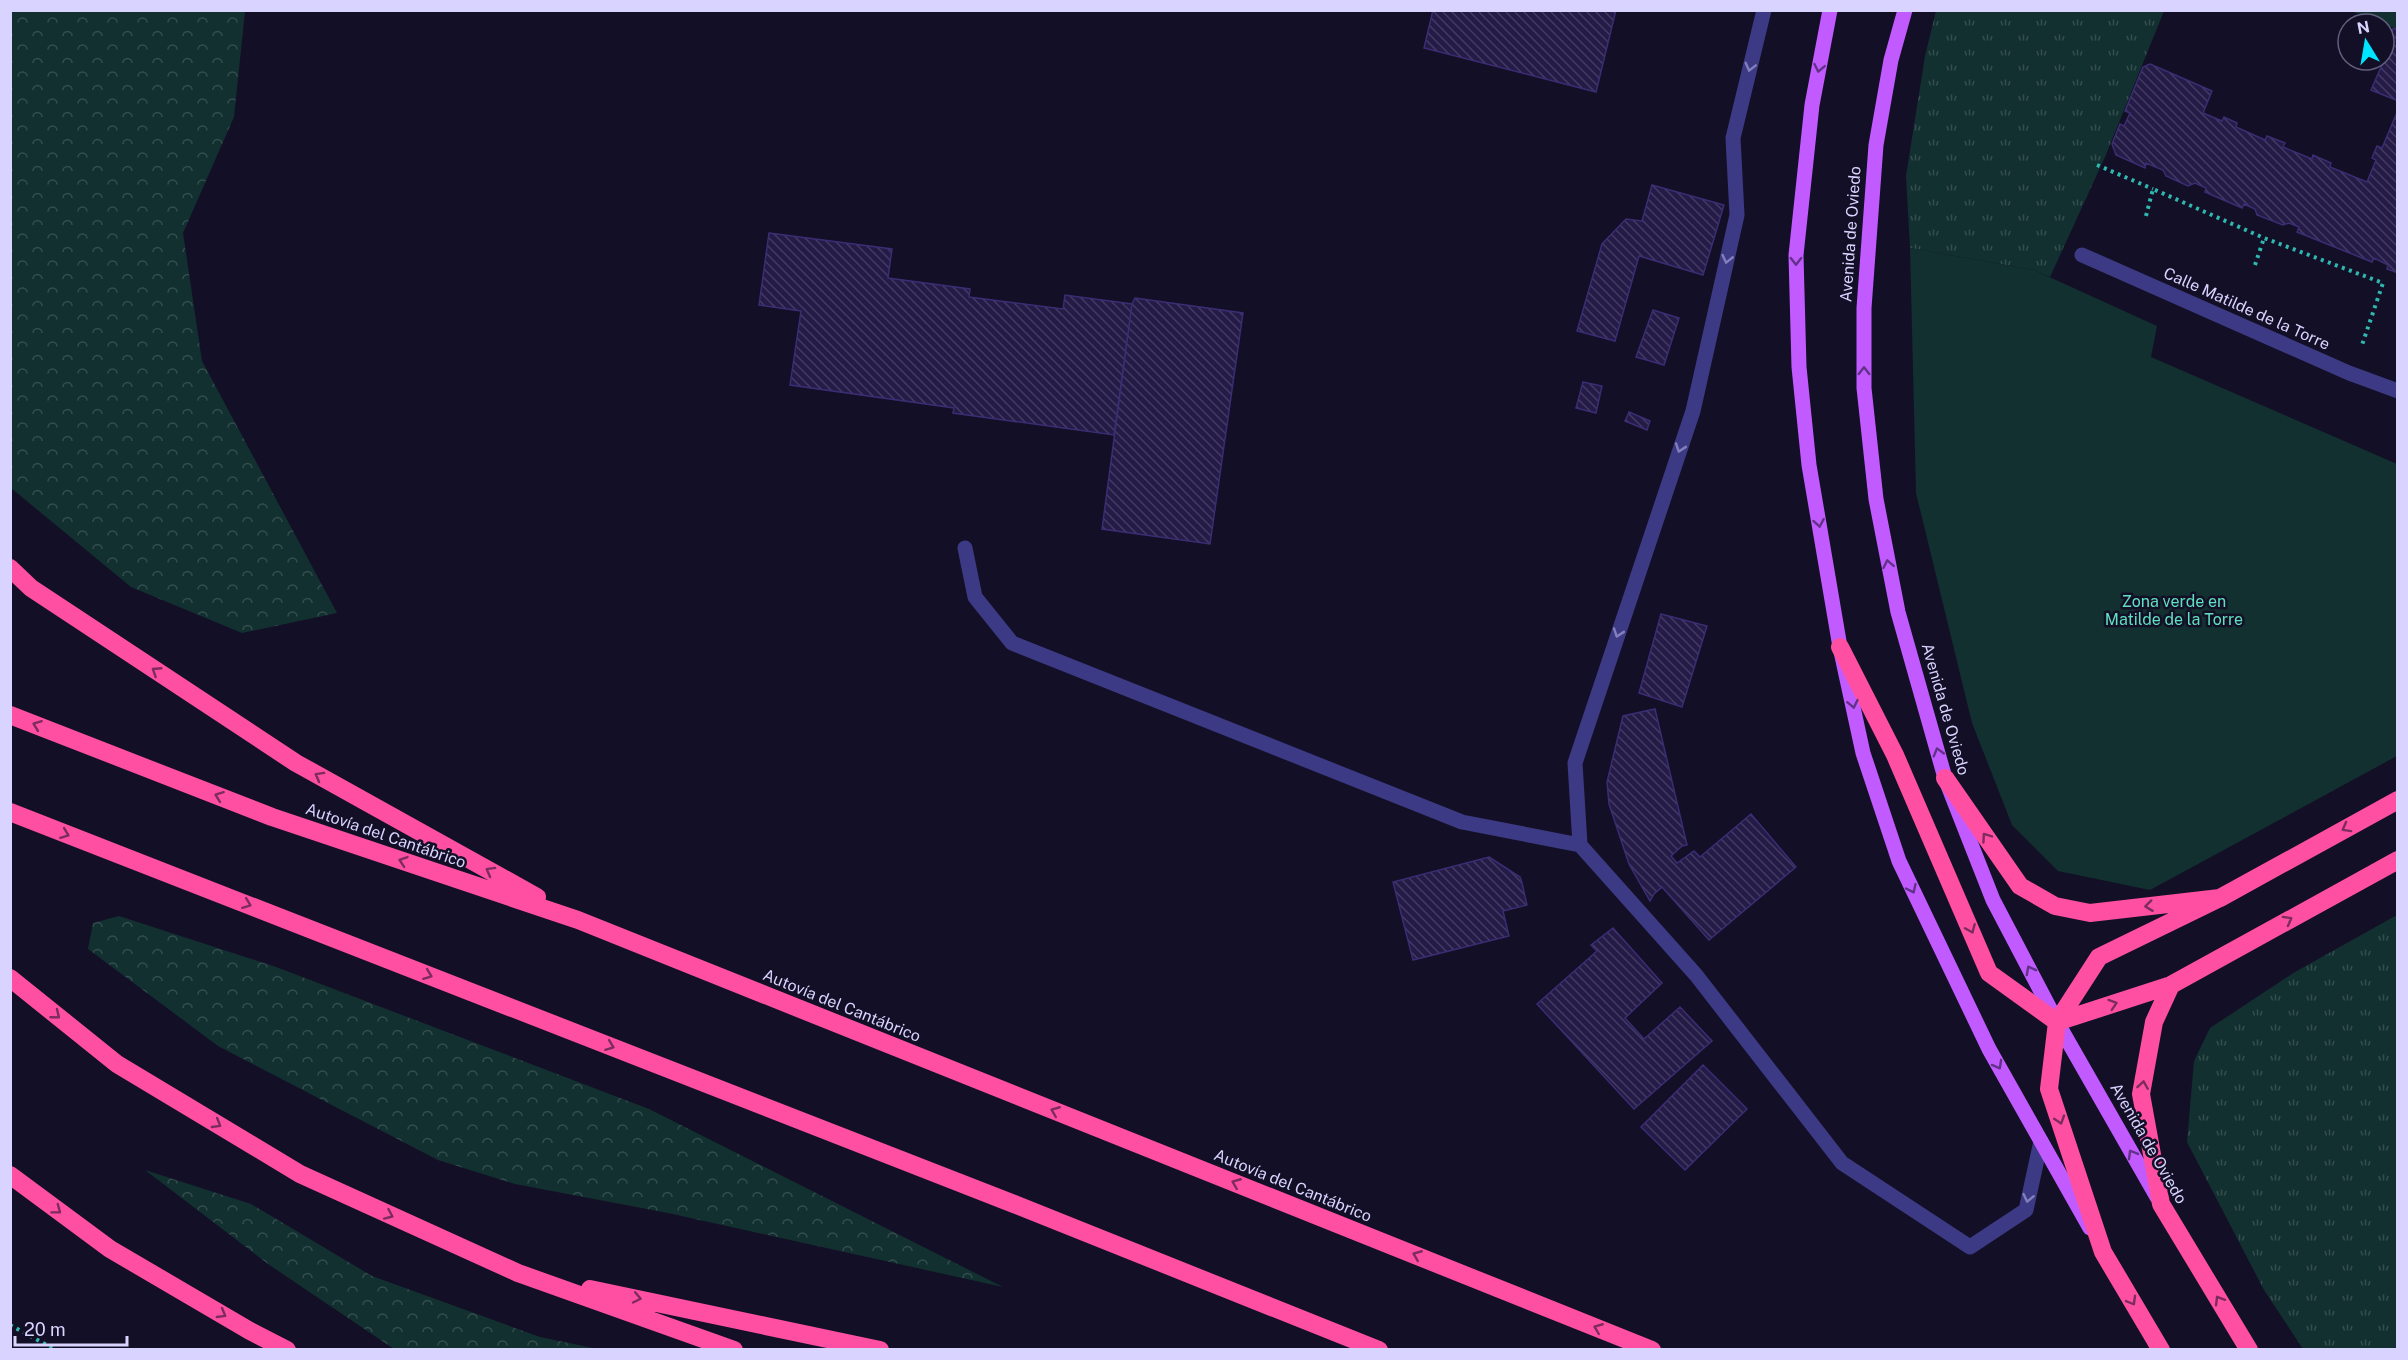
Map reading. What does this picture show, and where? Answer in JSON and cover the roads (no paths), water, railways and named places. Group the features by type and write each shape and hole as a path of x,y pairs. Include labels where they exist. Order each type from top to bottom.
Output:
{"highway":[{"path":"10,568 31,588 296,763 578,920"},
{"path":"1840,647 1896,754 1989,973 2057,1022"},
{"name":"Autovía del Cantábrico","path":"10,715 272,817 578,920 1652,1350"},
{"path":"1945,778 2020,886 2055,906 2090,913 2220,898"},
{"path":"2161,1350 2103,1252 2049,1089 2057,1022 2099,957 2220,898 2397,800"},
{"path":"10,812 1378,1350"},
{"path":"2057,1022 2171,985 2397,860"},
{"path":"10,978 117,1064 300,1174 518,1273 734,1350"},
{"path":"2161,1204 2141,1094 2154,1022 2171,985"},
{"path":"10,1175 110,1249 250,1331 287,1350"},
{"name":"Avenida de Oviedo","path":"2161,1204 2249,1350"},
{"path":"518,1273 880,1350"}],"main road":[{"path":"1830,10 1812,105 1796,255 1799,367 1809,465 1840,647 1863,753 1899,861 1989,1049 2103,1252"},
{"name":"Avenida de Oviedo","path":"1905,10 1891,60 1876,145 1863,308 1864,388 1876,499 1898,612 1945,778 1993,900 2057,1022 2161,1204"}],"street":[{"path":"1580,845 1575,763 1693,411 1737,216 1732,138 1764,10"},
{"name":"Calle Matilde de la Torre","path":"2082,255 2349,373 2397,391"},
{"path":"965,548 975,597 1012,643 1462,822 1580,845 1696,975 1842,1163 1970,1247 2026,1210 2041,1141"}],"park label":[{"name":"Zona verde en Matilde de la Torre","path":"2174,610"}]}
